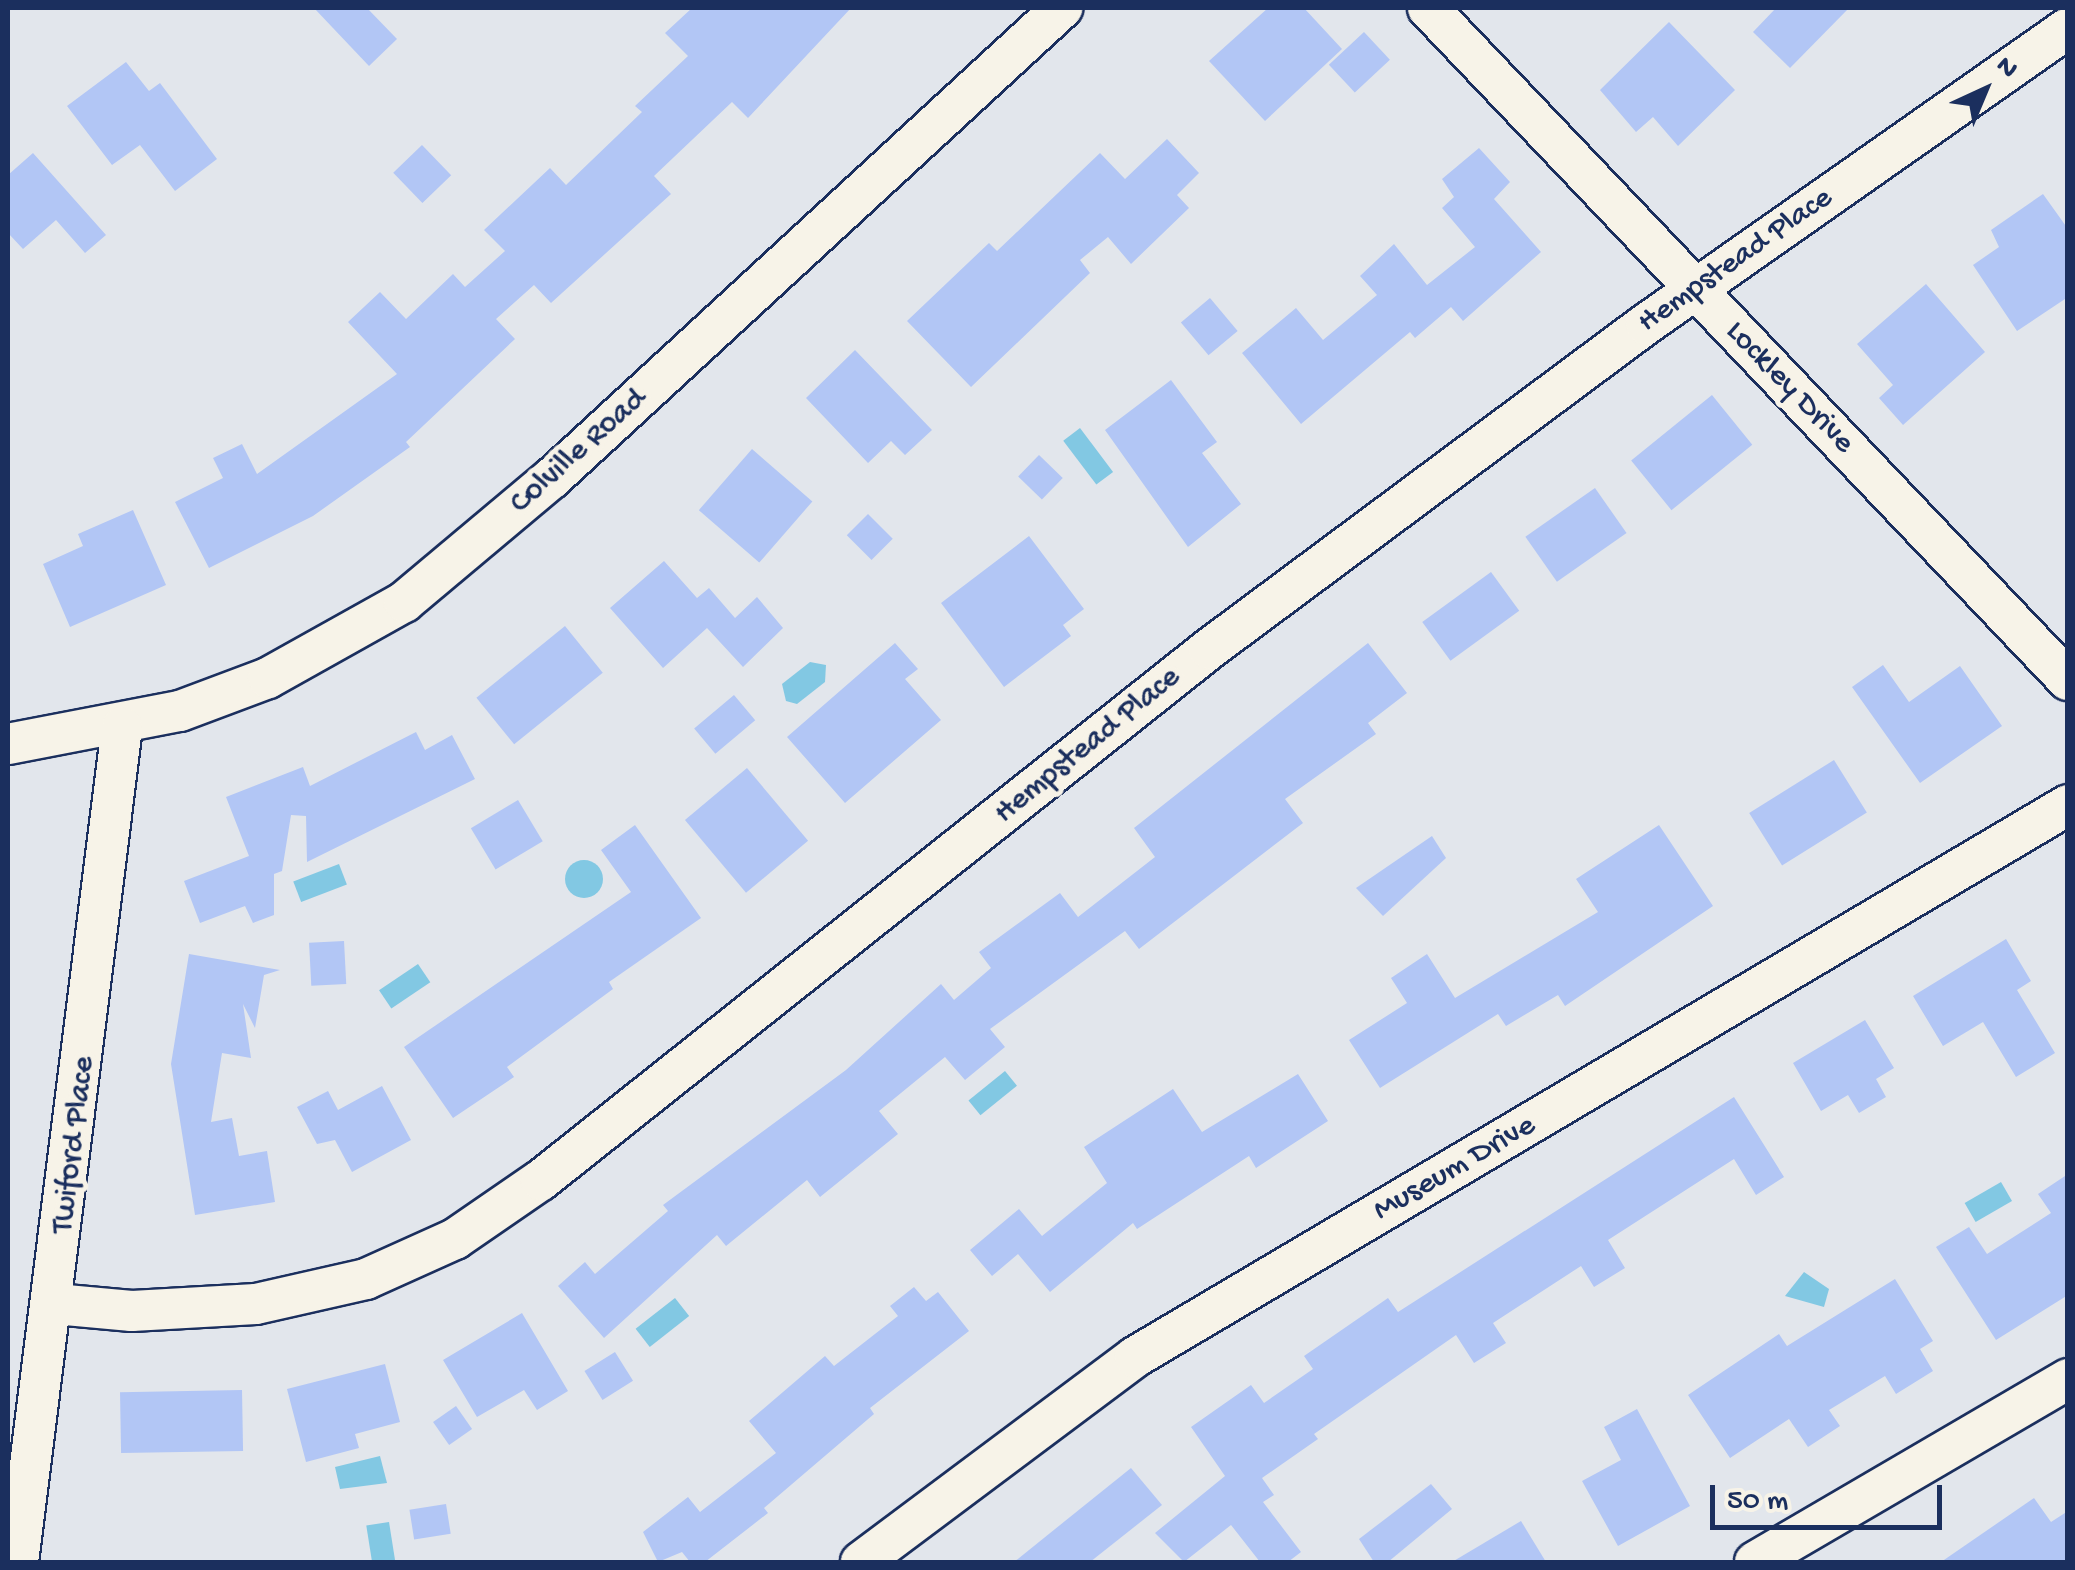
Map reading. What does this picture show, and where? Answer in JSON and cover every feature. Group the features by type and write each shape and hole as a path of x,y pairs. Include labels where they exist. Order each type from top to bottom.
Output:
{"street":[{"name":"Colville Road","path":"8,744 122,727 268,678 455,564 1062,8"},
{"name":"Lockley Drive","path":"1428,8 2068,680"},
{"name":"Hempstead Place","path":"55,1304 132,1312 256,1304 366,1279 456,1239 541,1180 1209,649 1695,290 2068,28"},
{"name":"Twiford Place","path":"18,1562 55,1304 122,727"},
{"name":"Museum Drive","path":"862,1562 1135,1357 2068,805"},
{"path":"1755,1562 2068,1379"}],"water":[{"path":"1080,428 1113,472 1096,485 1063,441"},
{"path":"810,662 826,665 825,682 797,704 786,701 782,684"},
{"path":"584,860 597,866 603,879 597,892 584,898 571,892 565,879 571,866"},
{"path":"339,864 347,885 301,902 293,882"},
{"path":"418,964 430,982 391,1009 379,990"},
{"path":"1005,1071 1017,1086 980,1115 968,1101"},
{"path":"2001,1182 2012,1201 1976,1222 1965,1203"},
{"path":"1804,1272 1829,1289 1824,1307 1785,1296"},
{"path":"675,1298 689,1316 650,1347 636,1329"},
{"path":"380,1456 387,1483 340,1489 335,1467"},
{"path":"389,1522 395,1562 372,1562 366,1526"}],"building":[{"path":"314,8 367,8 397,39 369,66"},
{"path":"692,8 851,8 748,118 732,102 654,176 671,194 551,303 534,285 496,319 515,339 406,442 410,447 313,516 209,568 175,502 223,478 213,458 242,444 257,474 397,374 348,322 380,292 406,319 453,274 465,287 505,251 484,230 550,168 566,185 642,112 635,106 688,56 665,33"},
{"path":"1268,8 1304,8 1342,49 1265,121 1209,61"},
{"path":"1776,8 1849,8 1790,68 1753,32"},
{"path":"1669,22 1735,90 1678,146 1653,117 1636,132 1600,90"},
{"path":"1364,32 1390,60 1355,93 1329,65"},
{"path":"126,62 149,91 160,83 217,159 175,191 140,145 112,165 67,106"},
{"path":"1167,139 1199,173 1177,195 1189,208 1131,264 1108,237 1080,260 1090,273 971,387 907,321 989,243 997,251 1100,153 1125,179"},
{"path":"422,145 451,175 422,203 393,173"},
{"path":"1479,148 1510,182 1494,199 1541,252 1463,321 1451,307 1415,338 1410,332 1301,424 1242,353 1296,308 1323,340 1377,295 1360,276 1394,244 1427,285 1475,247 1442,208 1454,197 1442,179"},
{"path":"33,153 106,235 85,253 56,220 23,249 8,233 8,175"},
{"path":"2043,194 2068,229 2068,297 2017,331 1973,265 1999,247 1991,230"},
{"path":"1926,284 1985,352 1903,425 1879,398 1893,385 1857,344"},
{"path":"1210,298 1238,331 1209,355 1181,322"},
{"path":"855,350 932,430 905,455 891,441 868,463 806,398"},
{"path":"1171,380 1217,442 1202,453 1241,504 1188,547 1105,430"},
{"path":"1712,395 1752,445 1671,510 1631,460"},
{"path":"752,449 812,501 759,563 699,510"},
{"path":"1039,455 1063,478 1042,500 1018,477"},
{"path":"1595,488 1627,533 1557,582 1525,537"},
{"path":"133,510 166,585 70,627 43,564 83,546 78,534"},
{"path":"868,514 893,539 872,560 847,535"},
{"path":"1029,536 1084,609 1063,625 1071,636 1004,687 941,603"},
{"path":"664,561 697,598 709,588 735,618 757,597 783,628 743,667 707,628 663,668 610,608"},
{"path":"1491,572 1519,611 1450,661 1422,622"},
{"path":"565,626 603,673 514,744 476,698"},
{"path":"895,643 918,669 905,679 941,720 845,803 787,737"},
{"path":"1368,643 1407,693 1368,723 1376,734 1285,799 1303,823 1139,949 1125,931 990,1029 1005,1047 965,1080 945,1057 879,1111 898,1134 820,1197 807,1180 726,1246 717,1235 604,1338 558,1286 585,1262 595,1274 668,1211 663,1205 846,1070 941,984 954,1000 991,968 979,952 1060,893 1078,917 1155,857 1134,828"},
{"path":"1883,665 1909,702 1960,666 2002,726 1920,783 1852,687"},
{"path":"734,695 755,720 715,754 694,728"},
{"path":"416,732 425,750 452,735 475,779 307,862 306,816 291,815 282,871 274,874 274,915 253,923 245,906 200,923 184,881 249,856 226,797 303,767 310,786"},
{"path":"1834,760 1867,813 1782,866 1749,813"},
{"path":"747,768 808,841 746,893 685,820"},
{"path":"518,800 543,841 496,869 471,828"},
{"path":"635,825 701,918 609,982 613,989 507,1067 514,1077 453,1118 404,1047 631,892 601,850"},
{"path":"1659,825 1713,906 1565,1006 1558,995 1506,1026 1498,1014 1380,1088 1349,1040 1407,1003 1391,978 1427,954 1455,998 1598,912 1576,879"},
{"path":"1432,836 1446,858 1383,916 1356,888"},
{"path":"2006,939 2031,981 2017,990 2055,1053 2016,1077 1983,1022 1943,1046 1913,996"},
{"path":"344,941 346,984 311,986 309,943"},
{"path":"189,954 280,970 264,975 255,1028 243,1004 251,1058 222,1053 211,1122 232,1118 239,1156 267,1151 275,1202 195,1215 171,1064"},
{"path":"1865,1020 1894,1068 1876,1079 1886,1097 1859,1113 1848,1095 1821,1111 1793,1063"},
{"path":"1298,1074 1328,1121 1256,1168 1249,1156 1137,1229 1133,1223 1050,1292 1018,1254 992,1276 970,1250 1019,1209 1042,1236 1107,1183 1084,1147 1173,1089 1202,1132"},
{"path":"382,1086 411,1140 352,1172 335,1140 317,1144 297,1107 328,1091 338,1110"},
{"path":"1734,1097 1784,1177 1756,1195 1734,1159 1608,1240 1625,1268 1594,1287 1581,1266 1493,1323 1506,1343 1474,1363 1456,1335 1314,1434 1318,1439 1262,1478 1274,1495 1263,1502 1301,1552 1288,1562 1260,1562 1231,1525 1184,1562 1155,1533 1225,1476 1191,1427 1251,1385 1264,1403 1313,1369 1304,1356 1388,1298 1398,1312"},
{"path":"2068,1174 2068,1295 1996,1340 1936,1247 1969,1227 1987,1254 2051,1213 2038,1194"},
{"path":"1895,1279 1933,1341 1920,1349 1933,1371 1896,1394 1885,1376 1829,1410 1840,1426 1808,1447 1789,1419 1730,1458 1688,1395 1779,1334 1787,1346"},
{"path":"914,1287 926,1301 938,1292 969,1331 870,1408 874,1414 764,1508 768,1513 705,1562 690,1562 682,1552 658,1562 643,1532 688,1497 700,1512 776,1453 749,1421 825,1356 834,1366 898,1316 890,1306"},
{"path":"522,1313 568,1391 537,1410 524,1390 477,1417 443,1360"},
{"path":"615,1352 633,1381 602,1400 584,1371"},
{"path":"385,1364 400,1422 355,1434 359,1448 306,1462 287,1389"},
{"path":"242,1390 243,1451 121,1453 120,1392"},
{"path":"456,1406 472,1429 449,1445 433,1422"},
{"path":"1637,1409 1690,1506 1618,1546 1582,1481 1621,1460 1604,1427"},
{"path":"1131,1468 1162,1505 1090,1562 1014,1562"},
{"path":"1431,1484 1452,1509 1388,1562 1374,1562 1359,1539"},
{"path":"2034,1498 2051,1522 2068,1511 2068,1562 1941,1562"},
{"path":"446,1504 451,1534 414,1539 409,1510"},
{"path":"1521,1521 1546,1562 1452,1562"}]}
